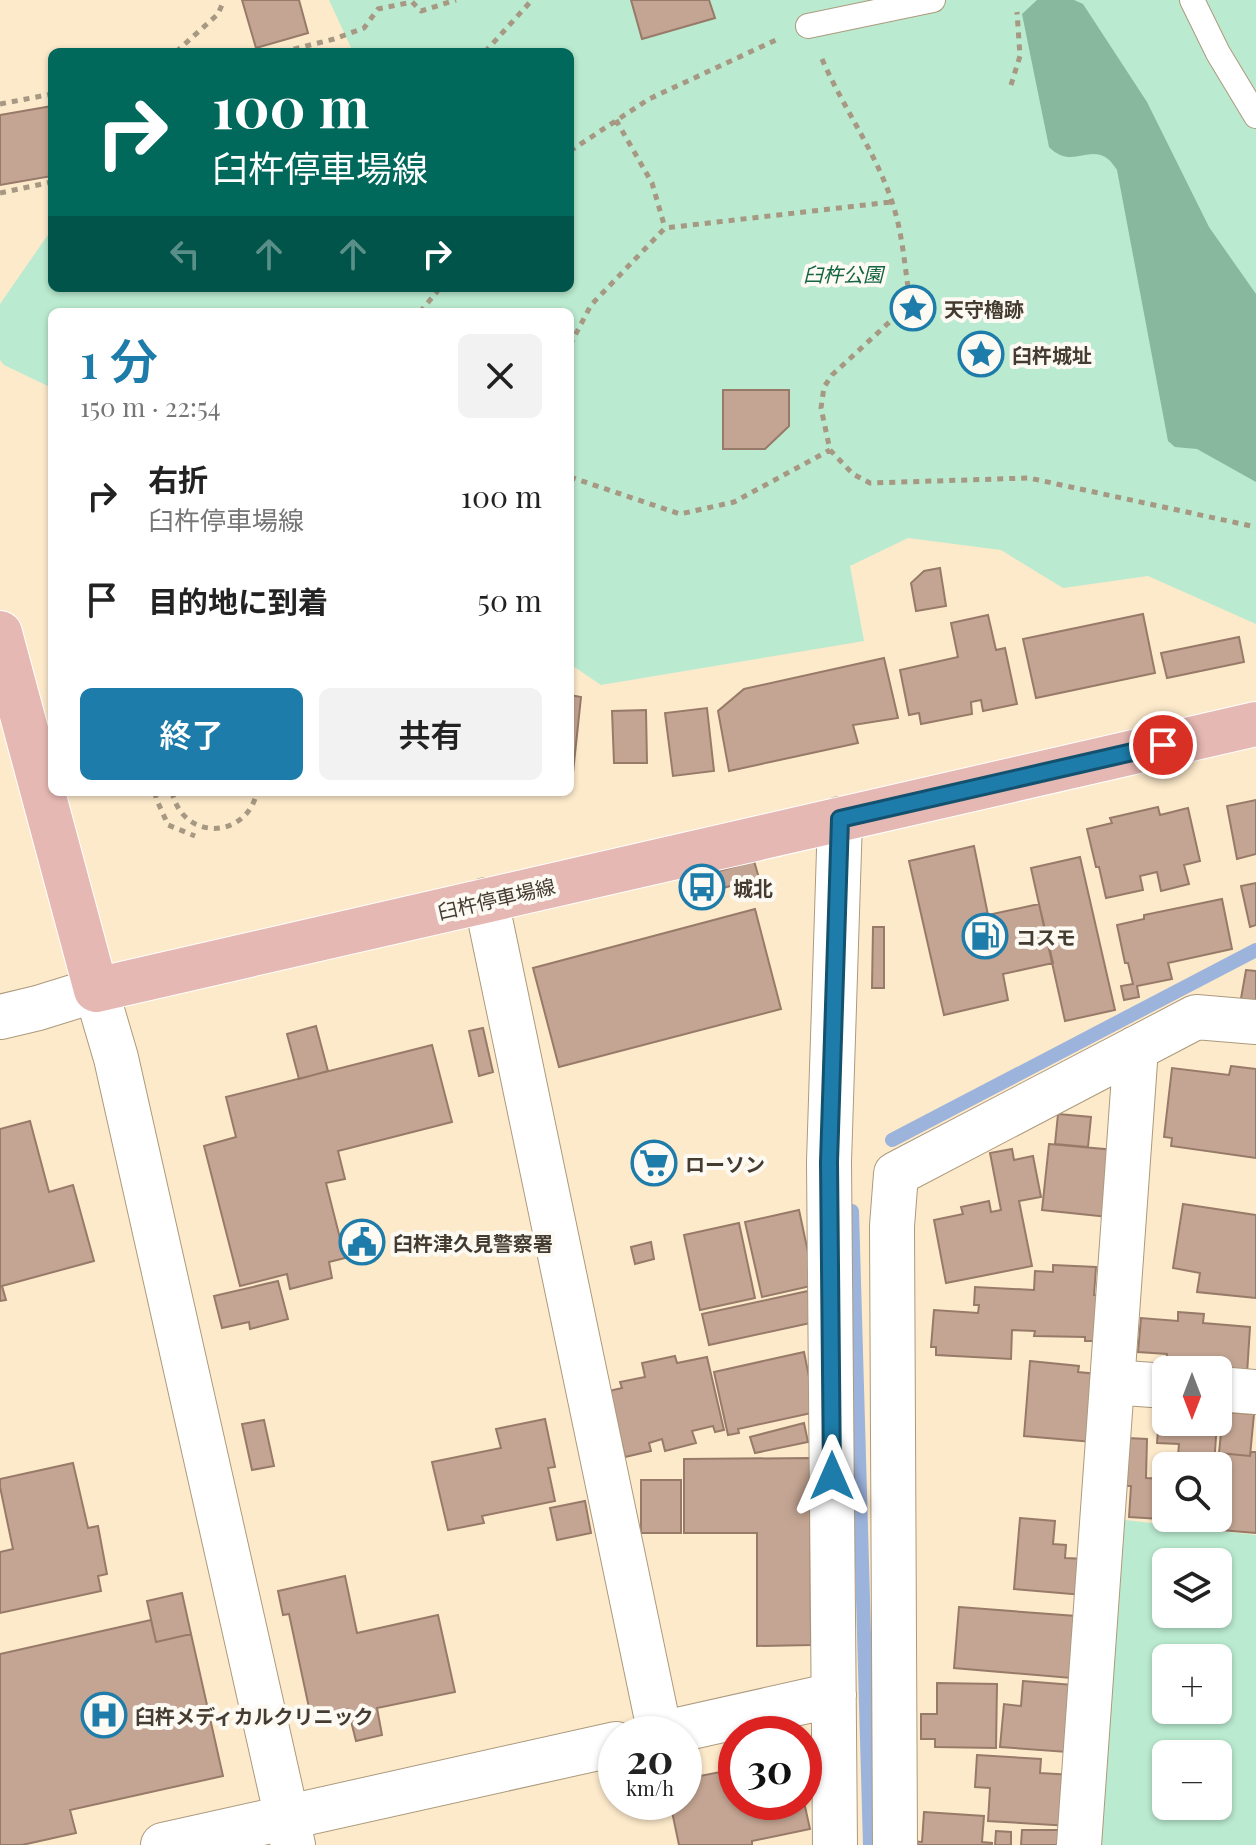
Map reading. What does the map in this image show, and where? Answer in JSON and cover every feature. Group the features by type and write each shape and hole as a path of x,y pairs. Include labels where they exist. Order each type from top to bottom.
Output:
{"main road":[{"path":"0,633 96,990"},
{"name":"臼杵停車場線","path":"96,990 1256,724"}],"street":[{"path":"835,1845 829,1162 840,819"},
{"path":"486,900 656,1716"},
{"path":"0,1017 96,990 116,1058 290,1831"},
{"path":"895,1845 892,1226 896,1174 1196,1017 1256,1022"},
{"path":"1079,1845 1136,1048"},
{"path":"829,1162 895,1189"},
{"path":"1112,1382 1152,1385"},
{"path":"1232,1390 1256,1392"},
{"path":"702,1725 834,1695"},
{"path":"163,1845 290,1831 598,1749"}],"lane":[{"path":"808,26 933,0"},
{"path":"1192,0 1218,53 1256,116"}],"path":[{"path":"180,48 218,14 224,0"},
{"path":"298,48 364,28 378,9 412,2 421,11 456,0"},
{"path":"489,48 532,0"},
{"path":"1011,85 1020,56 1017,12"},
{"path":"574,148 649,99 808,26 831,78 876,162 896,215 909,294 895,317 832,375 824,387 821,408 830,450 853,474 870,483 1029,478 1256,527"},
{"path":"0,104 48,95"},
{"path":"616,120 652,183 665,228"},
{"path":"0,193 48,183"},
{"path":"574,337 591,305 665,228 891,202"},
{"path":"423,308 437,292"},
{"path":"574,478 680,514 734,502 830,450"},
{"path":"156,796 168,825 195,836"},
{"path":"173,796 184,817 198,826 215,829 231,826 245,817 256,796"}],"green space":[{"name":"臼杵公園","path":"329,0 1256,0 1256,624 1148,576 1063,588 1001,550 908,538 850,566 864,641 601,685 574,667 574,308 48,308 48,386 4,365 0,360 0,304 48,235 48,292 574,292 574,48 351,48"},
{"path":"1037,0 1074,0 1083,4 1147,102 1209,227 1256,294 1256,482 1197,449 1175,447 1168,441 1117,170 1101,155 1065,156 1049,147 1022,14"},
{"path":"1125,1520 1152,1523 1152,1532 1256,1535 1256,1845 1101,1845"}],"building":[{"path":"242,0 299,0 308,33 256,48"},
{"path":"631,0 709,0 715,18 642,39"},
{"path":"48,107 48,177 0,185 0,115"},
{"path":"723,390 789,390 789,426 765,449 723,449"},
{"path":"940,568 946,606 916,611 911,583 924,571"},
{"path":"1143,614 1155,673 1036,698 1023,639"},
{"path":"988,615 996,650 1005,648 1017,704 983,711 981,700 971,702 972,714 921,724 919,713 909,715 900,670 958,657 951,623"},
{"path":"1239,637 1244,662 1167,678 1161,653"},
{"path":"884,658 898,718 853,725 858,743 729,771 718,711 744,689"},
{"path":"574,696 581,697 574,763"},
{"path":"707,708 714,771 673,776 665,713"},
{"path":"646,710 647,763 614,763 612,711"},
{"path":"1256,800 1256,854 1237,859 1227,806"},
{"path":"1158,807 1160,815 1188,808 1200,861 1184,865 1189,884 1161,891 1157,872 1140,876 1143,890 1106,898 1087,829 1112,823 1110,818"},
{"path":"974,846 988,915 1039,904 1053,963 1003,974 1008,1000 944,1015 909,861"},
{"path":"1080,857 1115,1010 1065,1021 1031,868"},
{"path":"754,861 759,878 709,892 705,875"},
{"path":"1256,883 1256,925 1250,927 1241,886"},
{"path":"1222,899 1232,949 1168,963 1172,979 1137,986 1139,997 1124,1000 1121,986 1133,984 1117,925 1144,919 1144,915"},
{"path":"755,909 781,1009 559,1067 533,968"},
{"path":"873,927 884,927 884,988 872,988"},
{"path":"1246,970 1256,971 1256,1005 1240,1004"},
{"path":"316,1026 328,1071 299,1079 287,1034"},
{"path":"483,1028 493,1072 479,1076 469,1031"},
{"path":"432,1045 452,1122 338,1151 345,1179 326,1183 345,1258 329,1262 332,1278 290,1289 287,1274 240,1286 204,1146 236,1137 226,1097"},
{"path":"1231,1066 1256,1069 1256,1158 1171,1146 1172,1138 1164,1137 1172,1068 1229,1075"},
{"path":"1058,1114 1091,1117 1088,1147 1055,1144"},
{"path":"30,1121 49,1192 73,1185 94,1261 2,1286 6,1300 0,1301 0,1129"},
{"path":"1049,1144 1115,1150 1108,1217 1042,1210"},
{"path":"1012,1149 1014,1160 1033,1156 1041,1197 1019,1201 1032,1266 946,1283 934,1220 963,1214 961,1207 989,1201 991,1212 1001,1210 990,1153"},
{"path":"1183,1204 1256,1215 1256,1298 1197,1292 1200,1273 1173,1268"},
{"path":"799,1210 815,1285 762,1297 745,1222"},
{"path":"739,1223 755,1298 700,1310 684,1235"},
{"path":"651,1242 654,1259 635,1264 631,1247"},
{"path":"1053,1265 1096,1267 1094,1295 1102,1295 1100,1341 1085,1341 1085,1337 1034,1336 1035,1331 1012,1330 1011,1359 936,1355 936,1347 931,1347 934,1310 978,1313 979,1305 974,1305 975,1287 1034,1290 1035,1271 1053,1272"},
{"path":"278,1281 288,1319 250,1329 249,1322 222,1328 214,1296"},
{"path":"808,1291 815,1322 709,1345 702,1314"},
{"path":"1178,1312 1204,1314 1203,1323 1250,1327 1247,1374 1232,1372 1232,1356 1167,1356 1138,1352 1141,1318 1178,1321"},
{"path":"804,1352 816,1412 738,1429 739,1433 728,1435 714,1372"},
{"path":"675,1356 677,1363 707,1357 724,1430 715,1432 713,1426 692,1431 696,1443 665,1451 662,1439 649,1443 651,1451 625,1457 609,1391 622,1388 620,1382 645,1377 642,1363"},
{"path":"1030,1361 1079,1366 1078,1372 1098,1374 1093,1442 1024,1436"},
{"path":"1232,1413 1254,1414 1250,1456 1219,1452 1221,1436 1232,1436"},
{"path":"545,1419 555,1467 548,1468 555,1501 482,1516 484,1523 448,1530 432,1462 501,1448 496,1429"},
{"path":"264,1420 274,1466 252,1470 242,1424"},
{"path":"804,1423 808,1442 755,1453 750,1437"},
{"path":"1158,1436 1216,1436 1215,1452 1178,1452 1179,1444 1157,1443"},
{"path":"1127,1438 1147,1439 1146,1478 1152,1478 1152,1518 1129,1517 1131,1486 1123,1486"},
{"path":"1251,1452 1256,1452 1256,1533 1232,1531 1232,1454 1250,1456"},
{"path":"810,1458 811,1645 757,1646 757,1533 684,1533 684,1459"},
{"path":"73,1463 88,1528 98,1526 107,1574 98,1576 101,1591 0,1613 0,1552 13,1549 0,1479"},
{"path":"641,1480 681,1480 681,1533 641,1533"},
{"path":"585,1501 591,1533 557,1540 550,1508"},
{"path":"1020,1518 1055,1521 1053,1544 1066,1545 1065,1558 1086,1559 1083,1595 1014,1589"},
{"path":"345,1576 357,1633 438,1615 455,1692 377,1708 382,1735 356,1741 348,1709 311,1717 289,1614 283,1615 278,1591"},
{"path":"182,1593 191,1634 156,1642 147,1601"},
{"path":"959,1607 1076,1616 1071,1678 954,1668"},
{"name":"臼杵メディカルクリニック","path":"151,1620 156,1642 191,1634 223,1776 70,1810 76,1833 22,1845 0,1845 0,1654"},
{"path":"1023,1681 1073,1685 1067,1752 1000,1747 1004,1704 1021,1706"},
{"path":"937,1683 997,1684 996,1748 935,1747 935,1739 921,1739 921,1714 937,1714"},
{"path":"977,1755 1041,1759 1040,1773 1073,1775 1070,1826 988,1821 990,1788 975,1787"},
{"path":"718,1772 718,1820 808,1820 810,1829 752,1841 752,1845 679,1845 674,1820 702,1820 702,1776"},
{"path":"924,1812 984,1816 982,1842 992,1845 911,1845 911,1841 922,1842"},
{"path":"1022,1830 1065,1830 1065,1845 1021,1845"},
{"path":"996,1831 1011,1832 1011,1845 995,1845"}],"waterway":[{"path":"892,1140 1256,950"},
{"path":"852,1211 870,1845"}],"place":[{"name":"天守櫓跡","path":"913,308"},
{"name":"臼杵城址","path":"981,354"},
{"name":"城北","path":"702,887"},
{"name":"コスモ","path":"985,936"},
{"name":"ローソン","path":"654,1163"},
{"name":"臼杵津久見警察署","path":"362,1242"},
{"name":"臼杵メディカルクリニック","path":"104,1715"}],"route":[{"path":"832,1476 829,1162 840,819 1163,745"}]}
